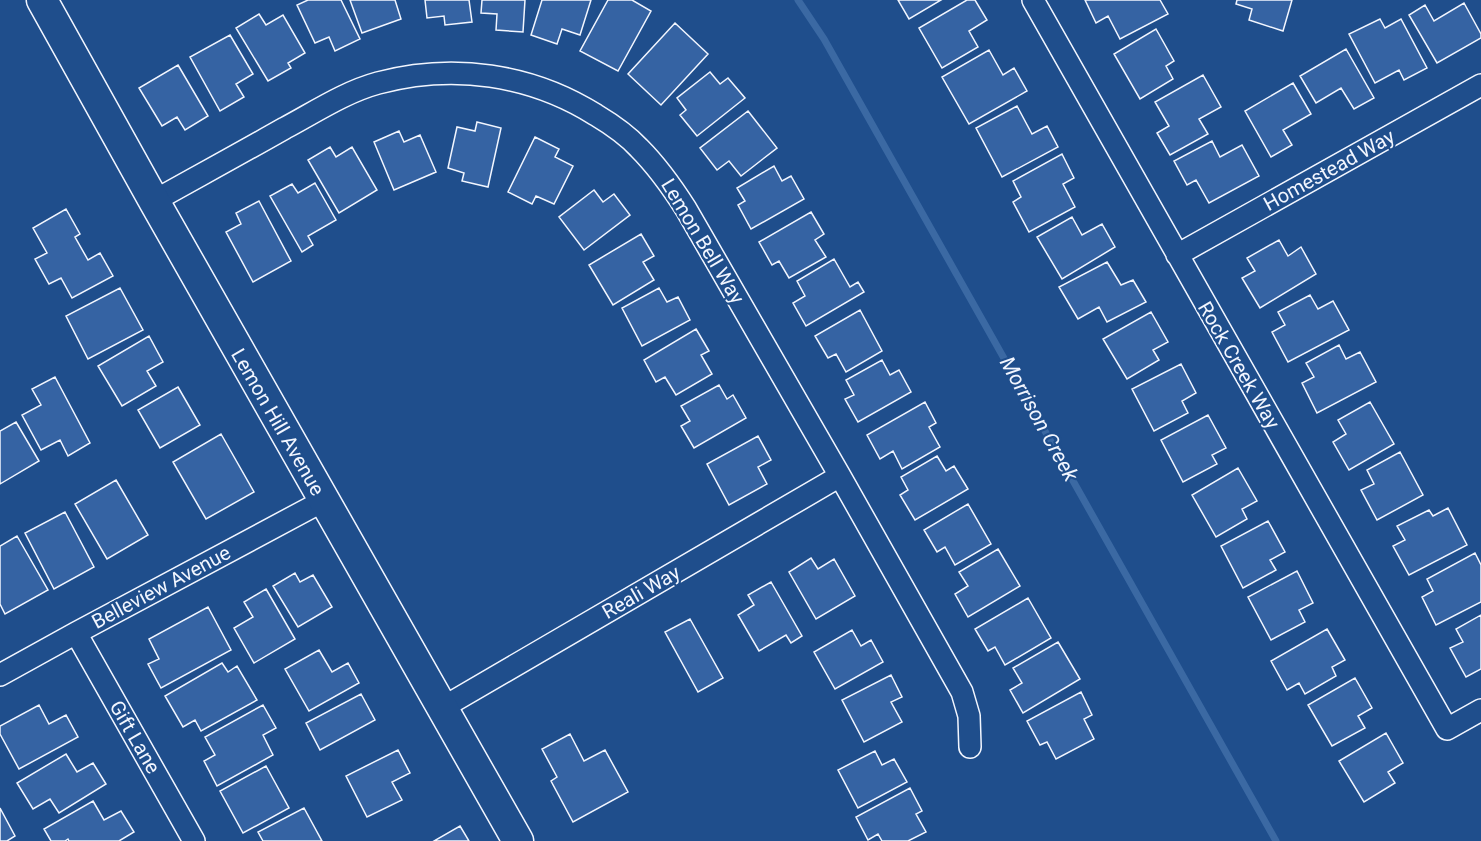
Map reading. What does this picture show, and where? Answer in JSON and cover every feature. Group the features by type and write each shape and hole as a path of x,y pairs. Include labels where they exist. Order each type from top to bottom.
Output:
{"street":[{"name":"Lemon Hill Avenue","path":"42,0 323,501 518,841"},
{"name":"Rock Creek Way","path":"1033,0 1447,729 1481,710"},
{"name":"Lemon Bell Way","path":"154,201 342,96 377,83 418,75 465,73 502,77 538,86 577,103 609,122 638,146 666,177 686,208 962,692 969,716 970,747"},
{"name":"Homestead Way","path":"1177,255 1481,85"},
{"name":"Reali Way","path":"442,708 840,476"},
{"name":"Belleview Avenue","path":"0,675 323,501"},
{"name":"Gift Lane","path":"76,633 194,841"}],"building":[{"path":"308,0 341,0 360,39 335,51 329,37 315,43 297,5"},
{"path":"350,0 395,0 401,19 362,33"},
{"path":"425,0 469,0 472,22 445,25 444,16 427,18"},
{"path":"482,0 525,0 523,32 496,30 497,14 481,13"},
{"path":"542,0 591,0 580,35 562,29 557,44 531,35"},
{"path":"608,0 632,0 651,11 618,71 580,51"},
{"path":"898,0 941,0 909,19"},
{"path":"967,0 975,0 987,20 969,31 978,47 942,68 919,28"},
{"path":"1085,0 1160,0 1168,14 1120,39 1108,16 1096,23"},
{"path":"1237,0 1292,0 1283,31 1249,20 1252,9 1236,4"},
{"path":"1464,3 1481,38 1437,63 1409,15 1425,5 1434,21"},
{"path":"259,14 266,25 283,15 305,53 288,63 291,68 268,81 236,28"},
{"path":"1380,19 1385,28 1401,19 1427,68 1404,80 1399,70 1375,83 1349,34"},
{"path":"675,23 708,54 661,105 628,74"},
{"path":"1156,29 1174,61 1166,66 1173,79 1140,99 1114,54"},
{"path":"230,35 253,74 236,84 244,97 220,111 190,57"},
{"path":"1346,49 1374,98 1354,109 1341,88 1316,103 1300,76"},
{"path":"989,50 1003,75 1014,68 1027,91 969,124 942,77"},
{"path":"178,65 208,116 185,130 177,117 162,126 139,88"},
{"path":"710,72 720,84 728,78 745,98 697,136 680,115 686,110 677,98"},
{"path":"1203,75 1221,107 1199,119 1208,134 1170,155 1157,133 1169,126 1155,102"},
{"path":"1293,83 1311,114 1283,130 1292,145 1271,157 1245,111"},
{"path":"1017,106 1032,134 1047,126 1058,147 1002,177 976,128"},
{"path":"748,111 777,148 741,176 729,161 717,170 700,148"},
{"path":"477,122 501,128 488,187 462,181 464,173 448,168 457,127 475,131"},
{"path":"399,131 404,142 420,135 436,172 394,190 374,142"},
{"path":"535,137 559,149 555,157 573,166 554,204 536,196 532,204 508,192"},
{"path":"1212,141 1220,157 1242,145 1259,176 1209,203 1196,180 1187,185 1174,161"},
{"path":"330,147 336,157 352,147 377,190 339,213 308,160"},
{"path":"1062,154 1074,178 1063,184 1075,207 1029,232 1013,202 1021,197 1013,181"},
{"path":"774,166 782,181 791,176 804,199 751,229 738,205 745,201 737,188"},
{"path":"315,183 336,220 308,236 313,245 302,252 270,196 292,184 298,193"},
{"path":"594,190 603,202 614,194 630,215 584,250 559,217"},
{"path":"259,201 291,261 253,282 226,232 241,224 236,213"},
{"path":"66,209 80,234 75,237 88,260 100,253 113,276 72,298 61,278 49,284 35,259 47,253 33,228"},
{"path":"811,212 824,234 815,240 826,257 789,278 779,261 772,265 759,242"},
{"path":"1072,217 1082,235 1102,224 1115,247 1062,279 1037,237"},
{"path":"641,234 654,256 643,262 654,280 613,305 589,265"},
{"path":"1279,240 1288,256 1301,247 1316,274 1260,308 1242,278 1255,271 1247,258"},
{"path":"834,259 850,287 858,282 864,292 806,326 793,303 805,296 797,281"},
{"path":"1107,262 1121,285 1133,280 1146,302 1107,322 1099,307 1078,319 1059,287"},
{"path":"120,288 143,330 88,359 66,316"},
{"path":"659,288 667,302 678,297 690,320 642,346 622,308"},
{"path":"1310,295 1318,309 1333,301 1349,330 1288,362 1272,332 1285,325 1278,312"},
{"path":"860,310 882,351 846,372 836,354 828,358 815,336"},
{"path":"1151,312 1168,342 1153,350 1159,360 1127,379 1103,339"},
{"path":"696,329 709,351 701,355 712,374 676,395 665,377 656,382 644,360"},
{"path":"149,336 163,362 147,371 156,386 122,406 98,366"},
{"path":"1339,345 1346,359 1360,352 1376,382 1317,413 1302,383 1314,377 1306,363"},
{"path":"882,360 890,375 899,370 911,392 858,422 845,399 854,395 846,380"},
{"path":"1181,364 1196,393 1182,401 1188,413 1154,431 1132,389"},
{"path":"55,377 90,443 68,456 60,440 41,450 22,415 41,405 32,389"},
{"path":"719,385 727,399 733,395 746,418 694,448 681,426 690,421 681,406"},
{"path":"178,387 200,425 160,448 138,410"},
{"path":"925,402 936,423 929,427 940,447 902,469 893,451 880,459 867,435"},
{"path":"1370,402 1394,444 1349,470 1333,442 1346,434 1338,420"},
{"path":"1208,415 1226,448 1212,455 1217,464 1183,482 1161,440"},
{"path":"16,422 39,461 0,484 0,431"},
{"path":"221,434 254,492 206,519 173,462"},
{"path":"758,436 771,460 758,467 767,484 729,505 707,464"},
{"path":"1400,452 1423,495 1377,520 1361,490 1374,484 1367,470"},
{"path":"937,456 946,471 954,466 968,489 915,520 900,495 908,490 901,477"},
{"path":"1238,468 1257,501 1242,509 1247,519 1216,537 1192,495"},
{"path":"116,480 148,535 107,559 75,504"},
{"path":"968,504 991,544 955,565 945,547 937,552 924,530"},
{"path":"1448,508 1467,545 1409,575 1393,546 1405,540 1397,526 1429,510 1433,516"},
{"path":"65,512 94,567 54,589 25,533"},
{"path":"1268,521 1285,552 1270,560 1276,570 1243,588 1221,546"},
{"path":"17,536 48,590 5,614 0,604 0,546"},
{"path":"998,549 1020,586 968,617 955,594 968,586 959,572"},
{"path":"1475,553 1481,565 1481,602 1436,625 1422,597 1433,591 1427,579"},
{"path":"811,558 818,569 834,559 855,596 816,619 789,572"},
{"path":"1297,571 1313,603 1299,610 1305,622 1271,640 1248,597"},
{"path":"295,573 300,582 313,575 332,607 298,627 273,586"},
{"path":"771,582 802,636 791,643 786,635 759,651 738,615 754,605 748,595"},
{"path":"266,589 295,639 254,663 234,628 253,617 244,602"},
{"path":"1028,598 1051,638 1005,665 995,647 988,651 975,629"},
{"path":"208,607 231,650 161,688 148,664 159,659 149,639"},
{"path":"1481,615 1481,669 1466,677 1450,648 1463,642 1456,629"},
{"path":"690,619 723,678 698,692 665,632"},
{"path":"1327,629 1345,660 1332,667 1336,676 1305,694 1299,683 1287,690 1271,661"},
{"path":"852,630 861,646 871,640 883,662 835,689 814,652"},
{"path":"1058,642 1080,679 1023,713 1010,690 1022,683 1013,668"},
{"path":"319,650 332,672 348,663 359,683 309,711 285,669"},
{"path":"222,663 228,672 237,666 257,700 201,731 195,720 183,727 165,696"},
{"path":"891,675 902,697 891,702 902,722 864,742 842,700"},
{"path":"1355,678 1372,708 1358,716 1365,728 1332,746 1308,705"},
{"path":"1081,692 1092,715 1084,719 1094,739 1056,759 1047,742 1040,745 1027,721"},
{"path":"361,694 375,720 320,750 306,723"},
{"path":"39,705 49,724 66,715 78,737 19,769 0,734 0,726"},
{"path":"263,705 276,728 263,735 273,755 217,786 204,761 215,755 205,737"},
{"path":"1386,733 1403,763 1388,772 1395,783 1364,802 1339,761"},
{"path":"570,734 584,761 605,750 628,792 573,822 551,781 557,777 542,749"},
{"path":"398,750 410,773 392,782 402,800 367,817 346,776"},
{"path":"875,751 882,765 894,759 907,782 858,808 838,770"},
{"path":"66,754 77,772 93,763 106,784 59,813 50,799 33,809 17,783"},
{"path":"266,766 289,808 243,833 220,791"},
{"path":"910,788 922,811 916,814 926,832 908,841 882,841 878,834 868,840 856,817"},
{"path":"93,801 104,820 121,811 134,832 119,841 69,841 68,839 51,841 44,829"},
{"path":"0,808 15,836 7,841 0,841"},
{"path":"304,808 322,841 263,841 258,832"},
{"path":"460,826 469,841 434,841"}],"waterway":[{"name":"Morrison Creek","path":"798,0 824,39 1276,841"}]}
